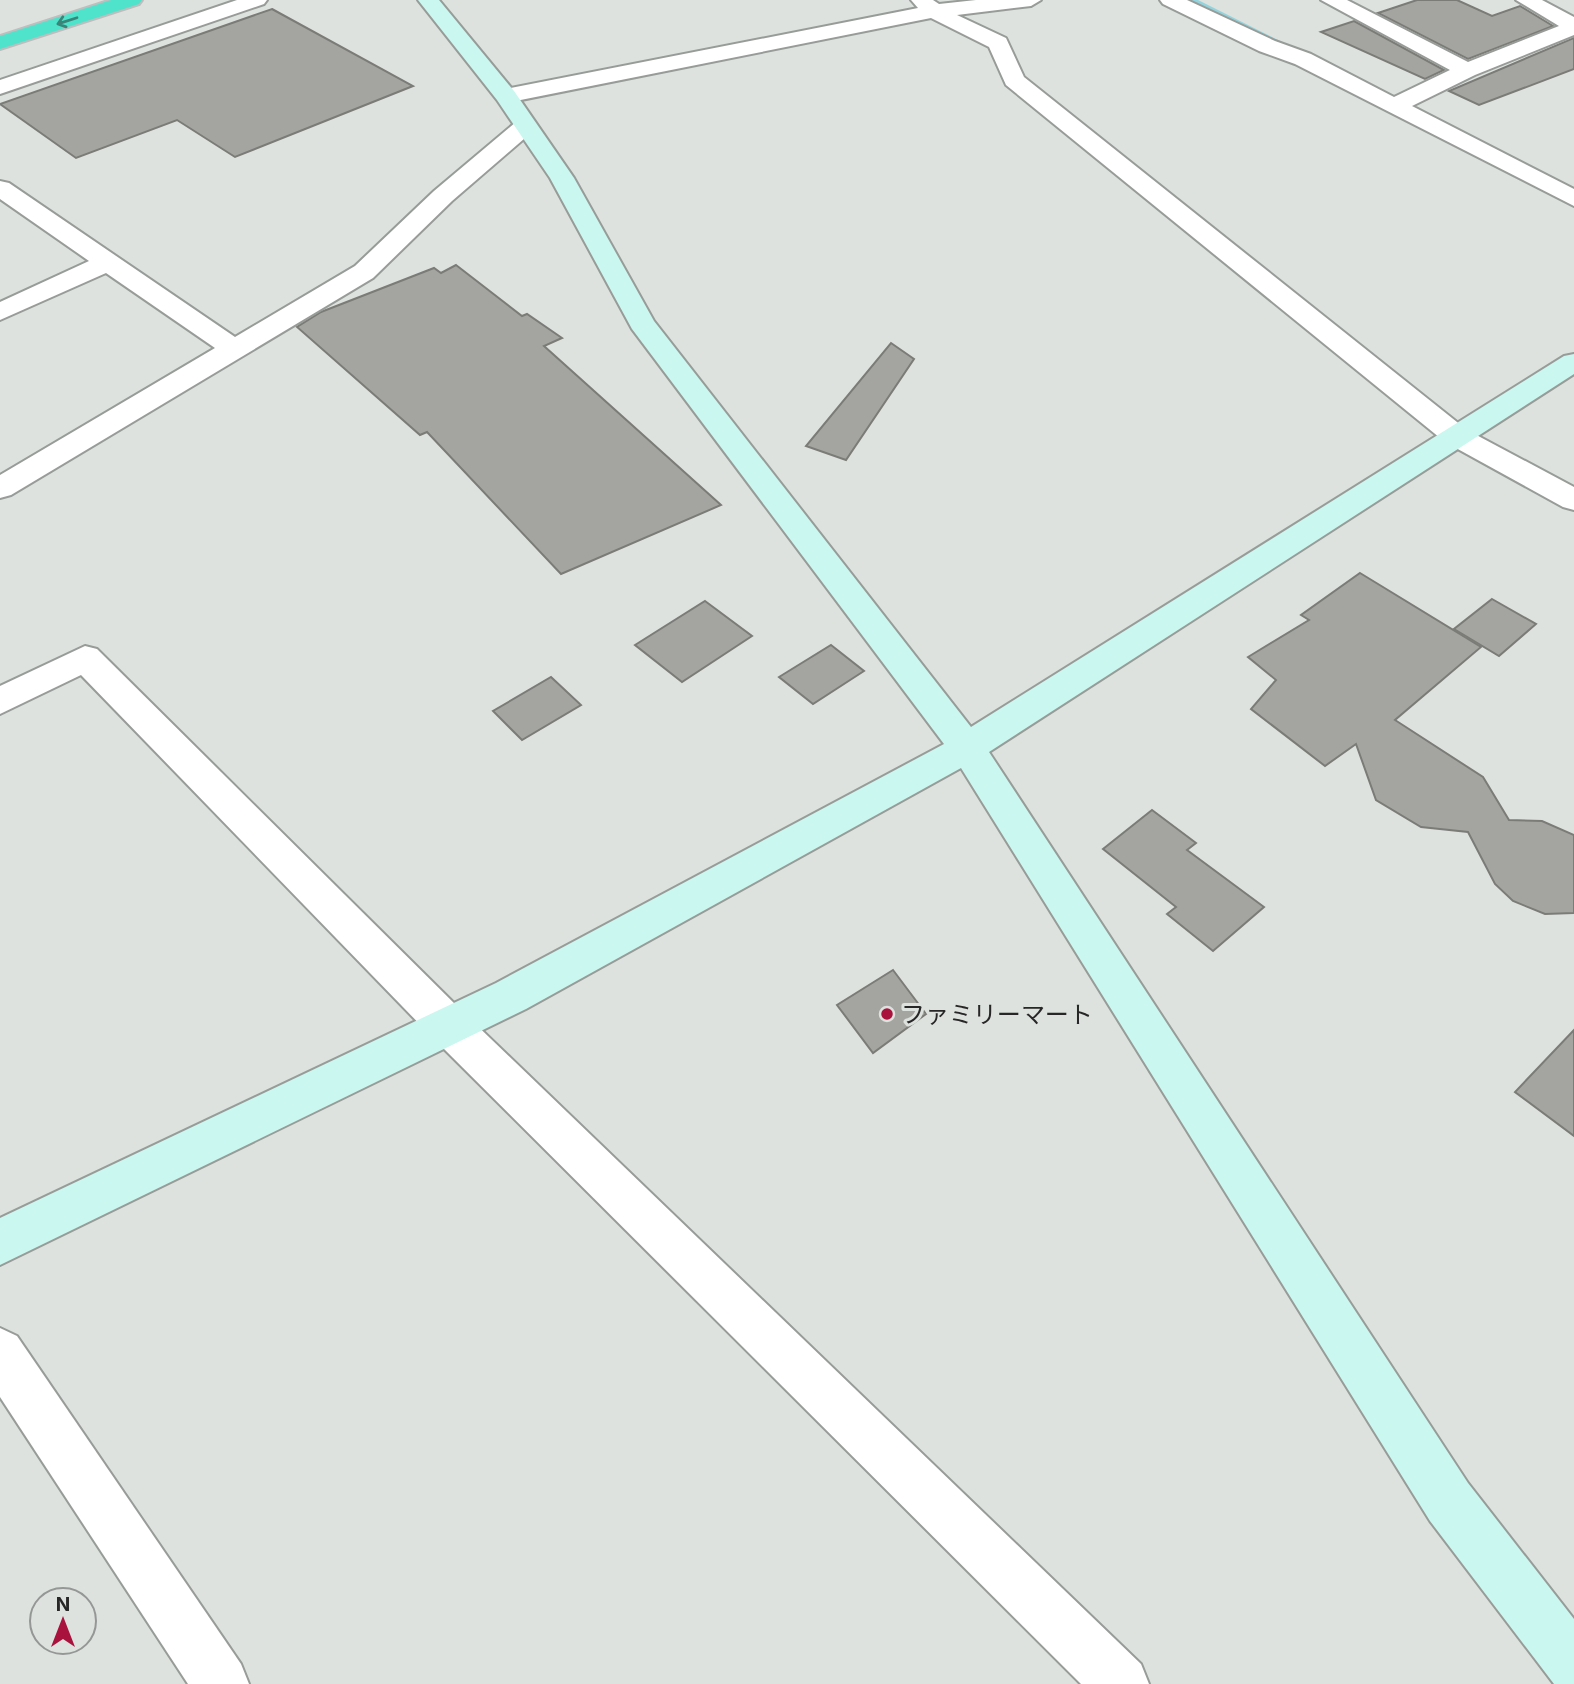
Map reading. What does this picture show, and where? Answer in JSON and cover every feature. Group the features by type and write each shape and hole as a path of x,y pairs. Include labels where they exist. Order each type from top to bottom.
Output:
{"highway":[{"path":"0,43 132,0"}],"street":[{"path":"0,87 257,0"},
{"path":"428,0 506,96 524,127 562,178 642,323 967,748 1449,1502 1574,1664"},
{"path":"506,96 928,6 1031,0"},
{"path":"1170,0 1267,46 1303,59 1401,103 1574,199"},
{"path":"1331,0 1466,70"},
{"path":"1526,0 1574,26"},
{"path":"928,6 998,43 1014,80 1456,436 1574,500"},
{"path":"1401,103 1466,70 1574,26"},
{"path":"0,488 364,272 443,197 524,127"},
{"path":"0,188 233,348"},
{"path":"0,312 109,262"},
{"path":"0,1242 511,996 967,748 1574,362"},
{"path":"0,701 85,658 449,1026 1121,1684"},
{"path":"0,1353 221,1684"}],"building":[{"path":"1417,0 1457,0 1492,16 1520,6 1553,26 1468,59 1378,13"},
{"path":"272,9 413,86 235,157 177,120 76,158 0,104"},
{"path":"1354,21 1444,70 1425,79 1321,32"},
{"path":"1574,38 1574,69 1479,105 1449,91"},
{"path":"456,265 522,316 527,314 562,338 544,346 721,505 561,574 427,432 420,435 297,327 321,312 434,268 441,273"},
{"path":"891,343 914,359 846,460 806,446"},
{"path":"1360,573 1481,647 1395,720 1483,777 1509,820 1542,821 1574,835 1574,913 1545,914 1513,901 1495,884 1468,832 1421,827 1376,800 1356,744 1325,766 1251,709 1276,680 1248,657 1309,620 1301,615"},
{"path":"1492,599 1536,624 1499,656 1454,629"},
{"path":"705,601 752,636 682,682 635,645"},
{"path":"831,645 864,671 813,704 779,677"},
{"path":"551,677 581,705 522,740 493,711"},
{"path":"1152,810 1196,843 1187,850 1264,907 1213,951 1167,914 1176,907 1103,849"},
{"path":"893,970 926,1014 873,1053 837,1005"},
{"path":"1574,1030 1574,1136 1515,1092"}],"waterway":[{"path":"1192,0 1298,52"}],"place":[{"name":"ファミリーマート","path":"887,1014"}]}
